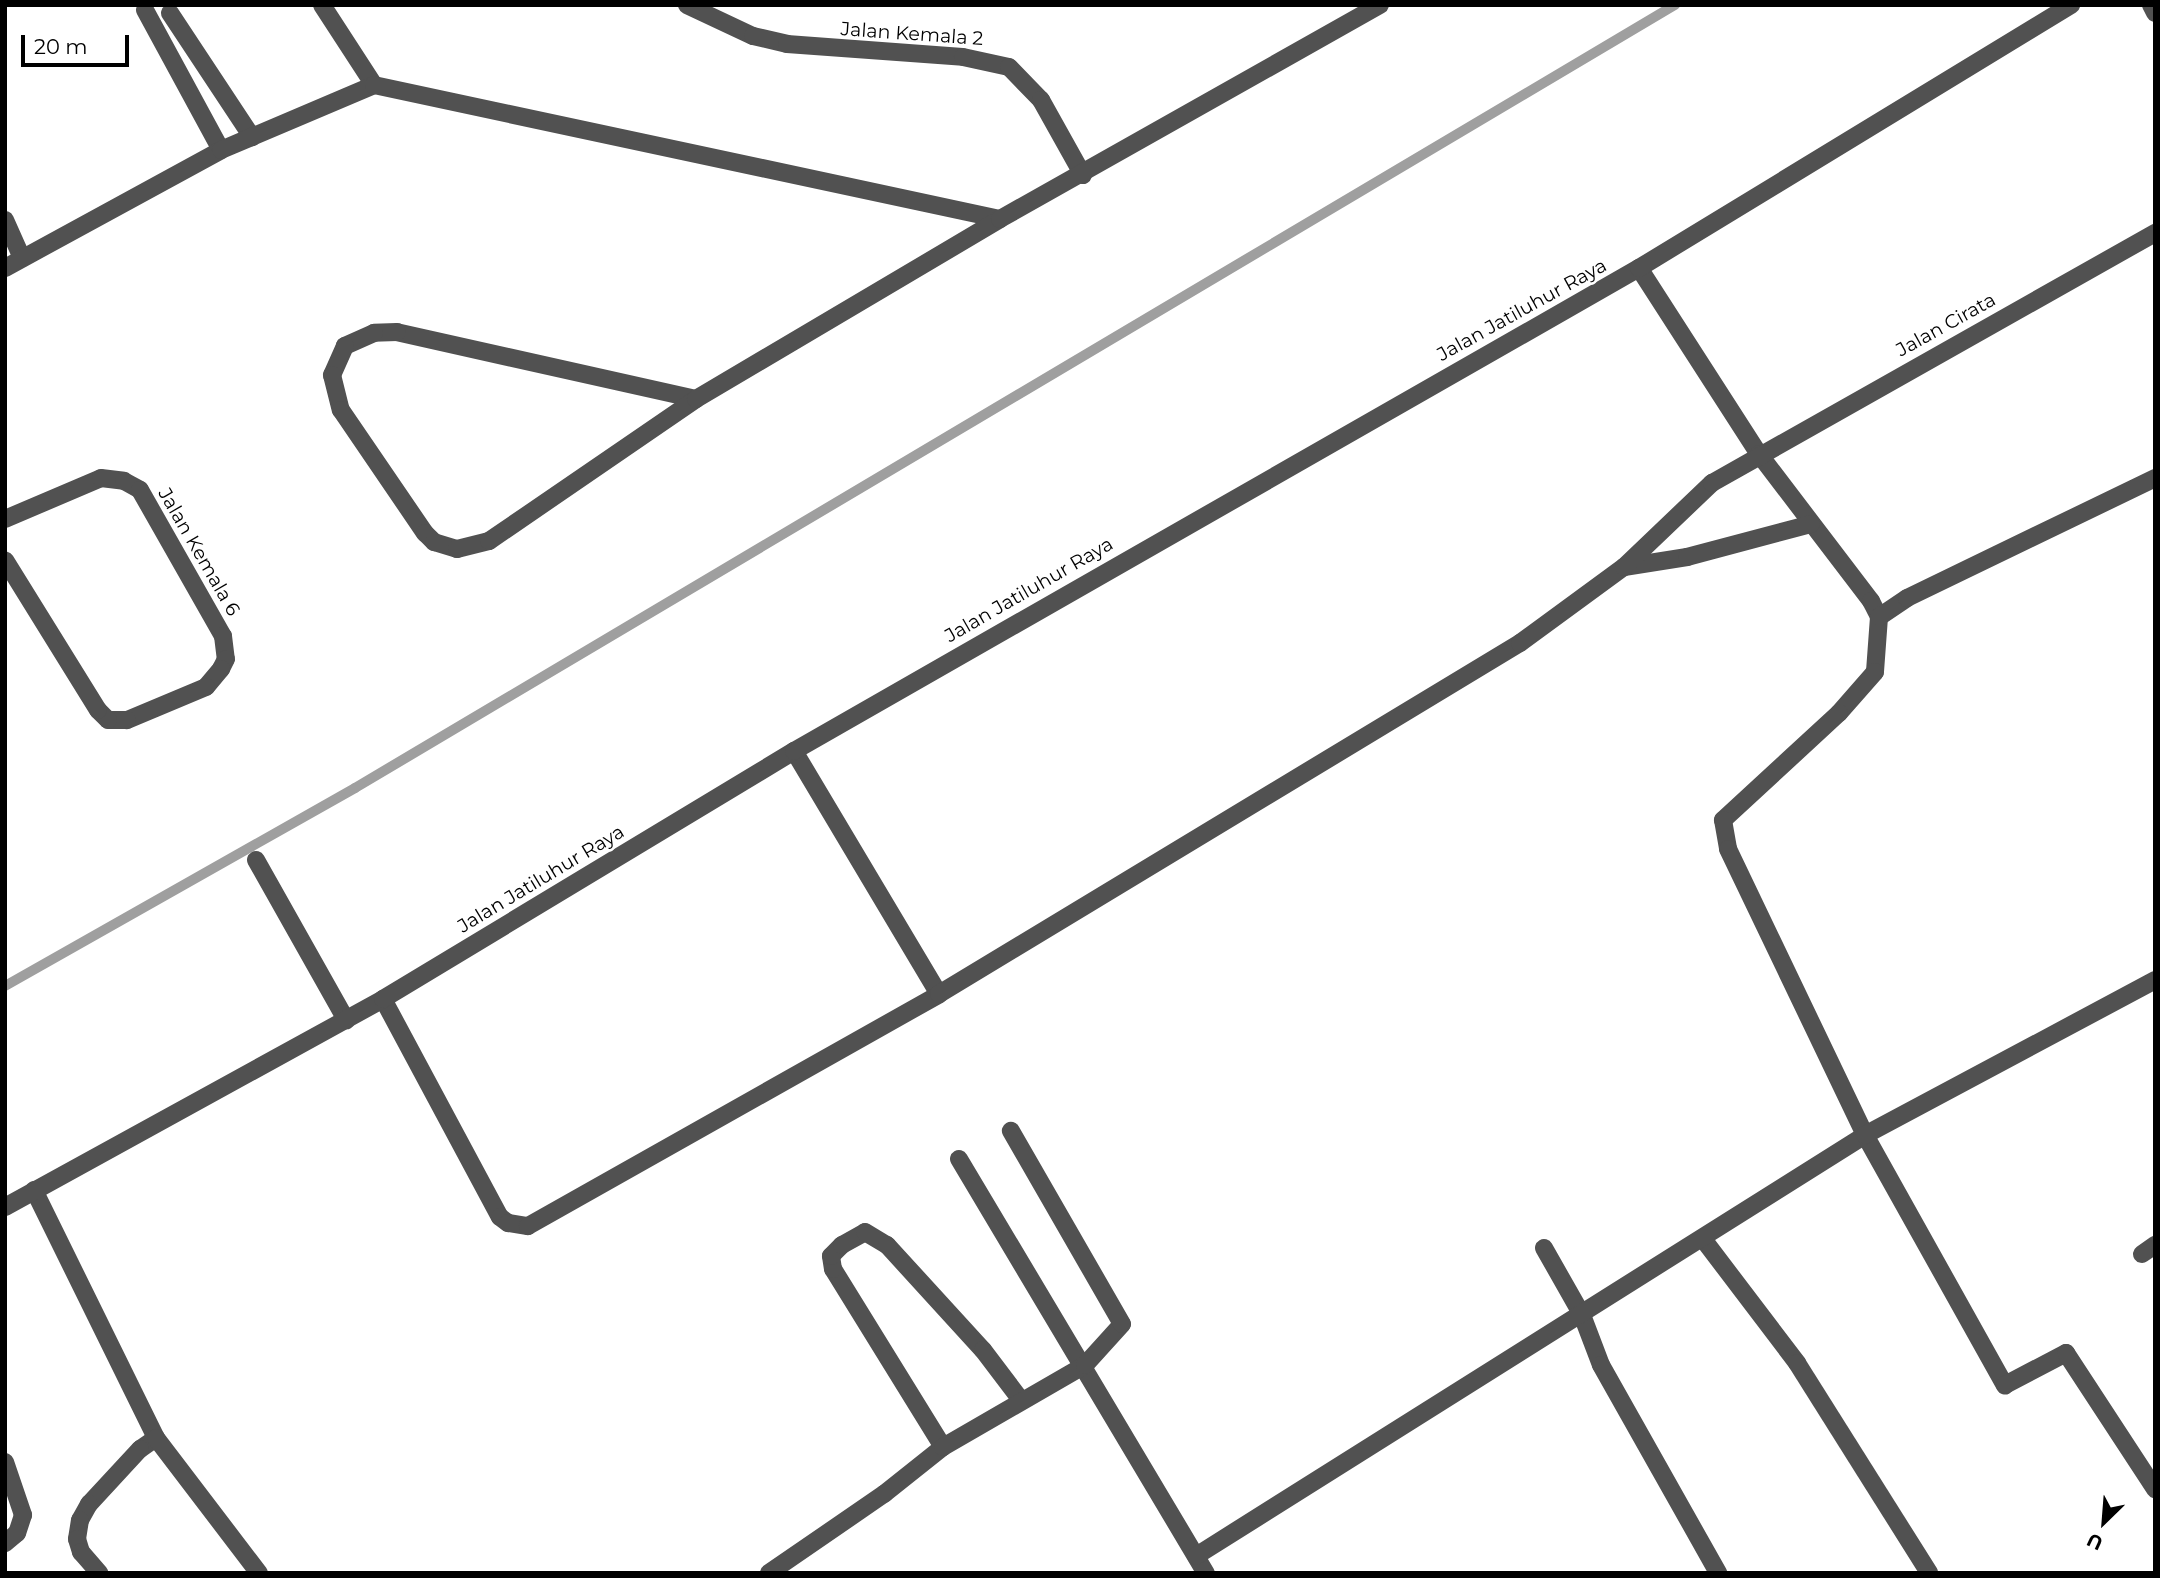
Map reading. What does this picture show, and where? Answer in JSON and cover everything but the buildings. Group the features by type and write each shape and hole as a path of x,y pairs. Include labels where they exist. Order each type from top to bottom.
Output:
{"street":[{"path":"322,5 373,85"},
{"name":"Jalan Kemala 2","path":"687,5 753,36 787,44 964,57 1009,67 1041,100 1083,175"},
{"path":"696,399 397,332 374,333 345,346 332,374 341,410 425,533 435,542 457,549 489,541 696,399 1000,219 1083,175 1380,5"},
{"name":"Jalan Jatiluhur Raya","path":"5,1207 383,999 794,751 1640,268 2071,5"},
{"path":"2151,5 2155,13"},
{"path":"145,10 221,150"},
{"path":"170,13 252,137"},
{"path":"5,268 221,150 373,85 1000,219"},
{"path":"5,220 22,258"},
{"name":"Jalan Cirata","path":"383,999 500,1217 518,1226 541,1219 939,994 1520,643 1624,567 1688,502 1759,454 2155,233"},
{"path":"1640,268 1759,454 1871,601 1879,617 1880,655 1864,687 1723,820 1728,849 1865,1135 2005,1385 2066,1353 2155,1489"},
{"name":"Jalan Kemala 6","path":"5,519 101,478 124,481 139,490 223,636 226,659 206,687 127,720 108,720 97,710 5,560"},
{"path":"1879,617 1908,598 2155,478"},
{"path":"1624,567 1688,557 1811,524"},
{"path":"794,751 939,994"},
{"path":"256,860 346,1020"},
{"path":"1196,1556 1703,1240 1865,1135 2155,981"},
{"path":"769,1573 884,1494 943,1447 1020,1399 1085,1365 1122,1324 1011,1131"},
{"path":"959,1159 1085,1365 1206,1573"},
{"path":"34,1190 156,1438 259,1573"},
{"path":"943,1447 833,1269 831,1256 842,1245 864,1232 887,1245 983,1350 1020,1399"},
{"path":"1703,1240 1797,1363 1928,1573"},
{"path":"1544,1248 1582,1315 1601,1365 1718,1573"},
{"path":"99,1573 81,1552 77,1539 80,1520 89,1504 140,1449 156,1438"},
{"path":"5,1462 23,1515 17,1533 5,1543"}],"waterway":[{"path":"5,986 355,788 1675,5"}]}
